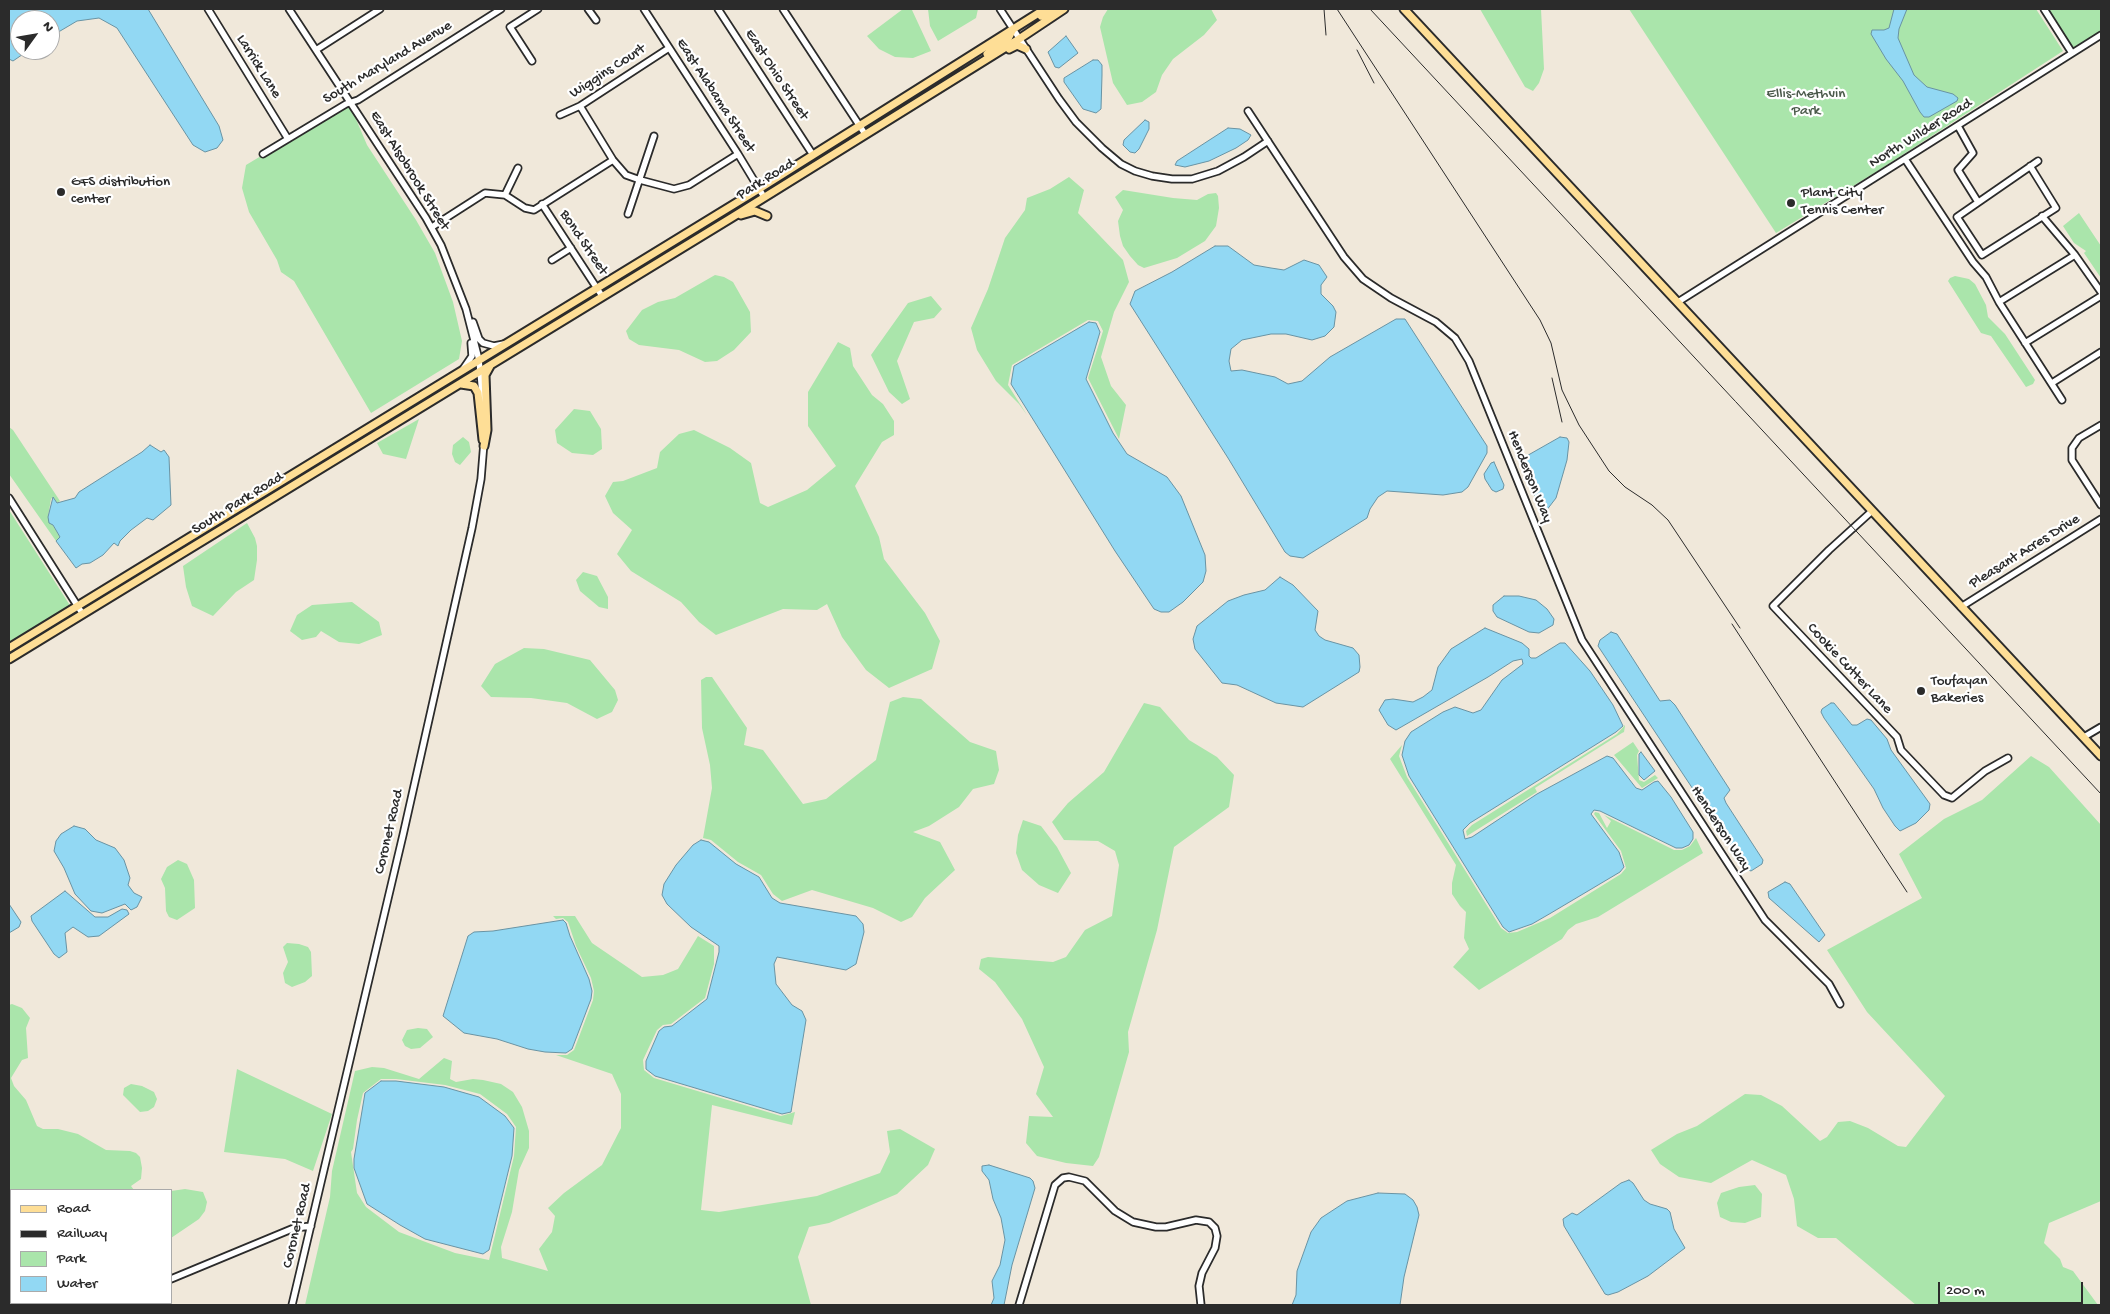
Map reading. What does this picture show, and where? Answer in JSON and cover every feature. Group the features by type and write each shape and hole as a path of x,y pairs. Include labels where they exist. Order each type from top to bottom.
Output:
{"main road":[{"name":"Park Road","path":"479,360 759,189 1045,9"},
{"path":"1019,39 1026,25 1053,9"},
{"name":"Park Road","path":"480,371 731,218 1064,9"},
{"path":"1404,9 2101,756"},
{"path":"958,76 1010,37 1013,29"},
{"path":"958,76 1017,45 1026,49"},
{"path":"803,172 812,163 858,132 860,125"},
{"path":"704,234 711,226 752,199 759,189"},
{"path":"731,218 755,211 767,216"},
{"path":"546,330 554,322 596,295 598,288"},
{"path":"480,371 485,362 550,318"},
{"path":"414,412 423,403 466,374 479,360"},
{"name":"South Park Road","path":"10,652 78,606 479,360"},
{"path":"484,447 488,430 485,375 491,364"},
{"name":"South Park Road","path":"10,652 82,613 480,371"},
{"path":"458,384 470,384 474,386 478,393 484,447"},
{"path":"82,613 91,600 107,588"}],"street":[{"name":"Larrick Lane","path":"208,9 288,139"},
{"name":"East Alsobrook Street","path":"289,9 352,102 432,227 449,262 466,309 479,360"},
{"path":"316,50 380,9"},
{"name":"South Maryland Avenue","path":"263,154 352,102 501,9"},
{"path":"532,61 510,27 538,9"},
{"path":"588,9 596,20"},
{"name":"East Alabama Street","path":"644,9 764,197"},
{"name":"East Ohio Street","path":"718,9 813,155"},
{"path":"783,9 865,134"},
{"path":"1000,9 1076,122 1121,164 1135,171 1172,179 1192,179 1218,171 1268,141"},
{"path":"2044,9 2072,53"},
{"name":"North Wilder Road","path":"1678,302 2072,53 2100,38"},
{"name":"Wiggins Court","path":"560,115 580,106 669,48"},
{"path":"580,106 613,160 626,175 640,180 674,189 689,185 738,154"},
{"name":"Henderson Way","path":"1248,111 1344,257 1363,279 1391,298 1436,322 1454,338 1470,361 1582,640 1770,927 1833,988 1840,1004"},
{"path":"1958,126 1973,153 1958,170 1978,202"},
{"path":"628,214 654,136"},
{"path":"1905,159 1973,262 1986,277 1999,302 2062,400"},
{"path":"432,227 485,193 505,194 525,208 534,210 613,160"},
{"path":"1948,224 2038,161"},
{"path":"1973,262 2056,208 2030,166"},
{"path":"505,194 518,168"},
{"name":"Bond Street","path":"542,204 602,296"},
{"path":"2025,343 2101,294 2075,255 2042,216"},
{"path":"1957,218 1982,255"},
{"path":"552,260 571,248"},
{"path":"1999,302 2075,255"},
{"path":"466,309 479,339 483,343 494,346 506,343"},
{"path":"460,372 472,356 466,309"},
{"path":"2052,383 2101,352"},
{"name":"Coronet Road","path":"292,1305 472,528 481,479 484,447 479,360"},
{"path":"2101,425 2079,438 2072,448 2072,460 2101,505"},
{"path":"9,498 82,613"},
{"name":"Cookie Cutter Lane","path":"1872,511 1829,550 1773,606 1897,738 1901,750 1944,795 1952,798 1985,771 2008,758"},
{"name":"Pleasant Acres Drive","path":"1962,607 2101,519"},
{"path":"2084,738 2101,727"},
{"path":"1019,1305 1055,1185 1063,1178 1069,1177 1085,1181 1116,1211 1133,1222 1166,1227 1196,1220 1209,1222 1215,1228 1217,1236 1215,1248 1202,1273 1199,1286 1201,1305"},
{"path":"172,1280 294,1228 311,1226"}],"green space":[{"path":"903,9 912,10 931,51 913,58 895,57 879,49 867,36"},
{"path":"928,9 978,9 976,18 938,41 930,26"},
{"path":"1108,9 1211,9 1217,20 1204,35 1173,59 1162,75 1156,92 1142,102 1127,105 1113,83 1100,27"},
{"path":"1480,9 1541,9 1544,69 1539,83 1533,91 1525,87"},
{"name":"Ellis-Methvin Park","path":"1629,9 2036,9 2063,51 1876,172 1776,233"},
{"path":"2047,9 2101,9 2101,32 2073,49"},
{"path":"350,105 367,145 416,220 435,253 453,302 462,341 459,359 371,413 294,281 281,272 277,260 249,212 242,188 246,165 261,156 262,158"},
{"path":"1069,177 1084,190 1078,213 1123,260 1129,282 1114,312 1101,357 1111,386 1126,405 1119,439 1088,378 1103,331 1098,321 1088,320 1012,365 1008,385 1027,415 996,381 977,350 971,328 988,289 1005,238 1025,210 1027,198 1050,189"},
{"path":"1123,190 1197,200 1208,194 1216,193 1219,208 1216,226 1205,241 1177,258 1144,268 1138,265 1130,256 1123,246 1120,236 1118,221 1123,210 1115,197"},
{"path":"2079,213 2101,246 2101,278 2084,253 2086,251 2074,243 2063,226"},
{"path":"715,275 733,282 750,312 751,332 734,350 717,361 705,362 679,350 639,345 629,339 626,331 642,310 658,302 675,298"},
{"path":"1955,276 1969,279 1975,284 1986,305 1988,317 2005,334 2035,380 2033,384 2026,387 1991,336 1981,333 1948,281"},
{"path":"931,296 942,309 934,318 914,322 897,361 910,399 902,404 889,392 871,355 908,303"},
{"path":"838,342 850,348 853,366 872,395 883,404 894,421 894,435 882,442 855,486 879,537 884,559 925,613 940,641 932,669 889,688 866,670 842,637 827,604 817,610 783,609 716,635 699,622 681,602 631,571 617,554 632,530 613,513 605,496 613,482 623,481 657,468 660,452 679,434 694,430 730,448 751,463 760,503 768,507 807,490 836,466 808,426 808,392"},
{"path":"574,409 590,411 601,429 602,449 593,455 572,453 557,443 555,430"},
{"path":"419,419 406,459 383,454 377,443"},
{"path":"9,427 13,430 60,501 57,503 53,497 51,499 48,517 60,537 56,541 9,474"},
{"path":"463,437 469,442 471,452 460,465 455,462 452,454 453,445"},
{"path":"9,510 71,607 9,644"},
{"path":"247,523 257,546 254,580 236,592 213,616 192,606 186,587 183,566"},
{"path":"583,572 597,576 608,597 608,609 599,607 580,591 576,580"},
{"path":"352,602 379,622 382,635 359,644 339,642 321,631 316,637 302,640 290,631 297,615 312,605"},
{"path":"524,648 544,649 590,660 615,690 618,700 612,712 597,719 567,703 531,698 491,697 481,686 495,664"},
{"path":"706,677 712,677 747,728 744,745 763,750 803,804 826,799 876,760 890,702 903,697 921,699 970,742 996,751 999,770 994,784 973,789 959,807 929,826 913,832 940,842 955,870 925,898 912,917 901,922 873,908 812,890 782,901 773,894 761,875 738,862 711,840 703,838 712,788 710,765 702,728 701,680"},
{"path":"1144,703 1160,707 1189,740 1217,757 1234,775 1229,807 1174,847 1157,930 1128,1032 1129,1052 1099,1157 1093,1166 1066,1163 1037,1156 1026,1143 1029,1116 1053,1117 1036,1094 1044,1067 1022,1019 995,982 979,969 981,959 988,957 1053,962 1066,957 1085,930 1112,916 1119,865 1115,851 1098,841 1064,840 1052,822 1068,803 1104,772"},
{"path":"1625,725 1624,732 1535,788 1537,792 1467,836 1466,831 1472,825 1617,734"},
{"path":"1633,742 1639,751 1637,755 1639,780 1644,782 1655,775 1658,778 1642,788 1614,755"},
{"path":"1402,745 1399,756 1407,777 1501,928 1508,933 1517,932 1550,918 1621,874 1626,868 1621,851 1594,814 1595,812 1599,813 1607,828 1611,821 1604,815 1674,850 1682,850 1690,846 1696,838 1703,853 1598,917 1576,924 1568,930 1562,939 1479,990 1453,967 1469,949 1464,938 1466,912 1452,894 1452,883 1456,865 1390,759"},
{"path":"2031,756 2049,767 2101,825 2101,1201 2049,1223 2044,1243 2060,1259 2063,1267 2073,1271 2098,1305 1916,1305 1836,1238 1818,1238 1797,1226 1794,1199 1786,1175 1752,1160 1711,1183 1679,1177 1660,1164 1651,1150 1677,1134 1697,1126 1745,1094 1761,1095 1782,1106 1820,1141 1827,1137 1838,1122 1850,1121 1868,1128 1898,1146 1906,1147 1945,1096 1867,1012 1827,950 1922,898 1899,854 1944,819 1982,800"},
{"path":"1023,820 1041,826 1057,847 1071,873 1058,893 1039,885 1022,870 1016,853 1018,835"},
{"path":"178,860 187,864 194,880 195,908 177,920 169,917 166,911 165,888 161,879 167,867"},
{"path":"553,916 575,916 592,943 642,977 663,975 678,969 698,936 714,946 714,964 705,998 671,1024 663,1025 657,1030 643,1060 644,1070 654,1078 781,1116 795,1112 792,1125 712,1105 701,1210 719,1212 817,1196 880,1173 890,1152 887,1131 900,1129 935,1149 928,1165 897,1194 829,1223 809,1227 798,1257 811,1305 305,1305 330,1197 332,1171 355,1071 372,1067 384,1068 419,1079 444,1058 452,1061 450,1079 456,1082 473,1079 483,1080 501,1084 513,1092 522,1107 529,1131 529,1148 519,1170 512,1212 501,1247 502,1258 548,1271 539,1249 552,1232 555,1216 548,1208 564,1193 602,1165 621,1128 621,1094 612,1074 556,1055 567,1055 574,1050 593,1000 594,991 591,978 576,946 568,922 563,918 556,919","holes":["381,1079 445,1085 480,1094 507,1114 516,1127 514,1156 489,1260 455,1253 399,1232 366,1207 357,1193 351,1152 363,1093"]},
{"path":"287,943 308,947 311,952 312,976 305,982 292,987 285,983 283,973 288,962 283,947"},
{"path":"12,1004 22,1008 30,1018 26,1028 28,1058 22,1060 11,1078 14,1086 26,1100 37,1126 43,1129 58,1129 78,1134 106,1150 136,1153 140,1157 142,1168 141,1179 131,1186 133,1189 10,1189 9,1203 9,1005"},
{"path":"427,1029 433,1037 420,1048 411,1049 405,1046 402,1040 407,1030"},
{"path":"237,1069 332,1114 313,1171 285,1159 224,1152"},
{"path":"131,1084 142,1086 154,1092 157,1099 154,1107 148,1111 140,1112 123,1095 124,1088"},
{"path":"1755,1185 1762,1194 1761,1217 1745,1223 1731,1222 1720,1217 1717,1203 1721,1193 1739,1187"},
{"path":"185,1189 203,1192 207,1202 205,1211 199,1219 172,1237 172,1191"}],"water":[{"path":"9,9 148,9 219,126 223,140 217,148 205,152 193,145 117,28 99,18 77,21 60,31 60,10 10,10 9,59"},
{"path":"1894,9 1907,9 1899,29 1898,38 1914,75 1927,87 1953,94 1958,98 1957,101 1929,117 1924,117 1920,112 1903,81 1886,59 1871,34 1872,30 1889,28"},
{"path":"1066,36 1078,53 1059,68 1055,67 1048,52"},
{"path":"1093,60 1098,60 1102,65 1101,109 1096,113 1083,109 1064,82 1064,78"},
{"path":"1145,120 1149,122 1149,129 1139,149 1135,153 1130,152 1123,145 1124,140"},
{"path":"1228,128 1240,129 1251,135 1248,140 1236,148 1209,161 1185,167 1175,165 1177,161"},
{"path":"1215,246 1228,246 1254,265 1284,270 1304,260 1319,265 1327,277 1321,285 1321,294 1333,306 1336,312 1334,327 1325,336 1312,340 1286,334 1271,334 1242,340 1231,349 1229,361 1231,371 1242,370 1275,377 1288,384 1302,381 1330,357 1396,319 1405,319 1487,446 1487,453 1468,487 1462,492 1443,495 1387,491 1378,497 1370,509 1367,518 1303,558 1290,556 1285,552 1130,304 1135,291 1172,272"},
{"path":"1089,322 1096,323 1100,332 1086,379 1113,433 1127,454 1167,477 1181,496 1205,555 1206,571 1203,582 1183,602 1169,612 1161,612 1154,609 1115,551 1011,384 1014,366"},
{"path":"1560,437 1567,438 1569,442 1567,460 1556,498 1546,511 1541,511 1522,465 1523,458"},
{"path":"150,445 161,452 164,450 169,457 171,505 153,520 147,518 131,530 120,541 118,546 114,543 103,555 90,563 82,564 76,568 56,541 60,537 53,525 49,523 48,517 53,497 57,503 75,498 79,492"},
{"path":"1494,462 1504,485 1503,489 1496,492 1492,490 1484,474 1491,463"},
{"path":"1280,577 1293,585 1318,611 1315,630 1319,636 1325,640 1353,648 1359,655 1359,672 1303,707 1276,703 1237,685 1222,683 1195,649 1193,639 1197,626 1228,601 1265,590"},
{"path":"1504,596 1519,596 1536,600 1547,609 1554,619 1553,625 1539,633 1529,632 1497,617 1493,611 1493,605"},
{"path":"1485,628 1522,643 1529,649 1529,656 1531,658 1536,658 1560,643 1565,643 1590,671 1613,705 1623,726 1470,823 1463,830 1465,839 1472,837 1537,794 1607,756 1613,758 1636,788 1642,790 1658,781 1671,797 1693,832 1693,839 1689,845 1676,848 1600,811 1594,810 1591,814 1619,852 1624,867 1620,872 1532,924 1509,932 1503,927 1409,776 1402,755 1405,741 1411,732 1443,712 1455,707 1473,713 1481,710 1502,680 1523,664 1522,659 1513,661 1396,730 1388,725 1379,710 1385,700 1393,699 1413,702 1423,697 1432,690 1438,667 1451,649"},
{"path":"1611,632 1617,634 1660,701 1670,700 1675,705 1730,790 1724,798 1726,803 1763,860 1762,864 1751,871 1746,869 1598,646 1600,640"},
{"path":"1834,703 1852,725 1857,725 1867,719 1871,720 1887,739 1891,750 1930,804 1929,810 1916,823 1900,831 1895,826 1883,808 1874,789 1824,718 1821,712 1822,709"},
{"path":"1641,752 1655,771 1644,780 1639,775 1639,754"},
{"path":"74,826 85,829 96,840 115,848 124,860 130,878 128,885 134,893 142,897 137,907 131,910 125,904 102,913 91,911 75,894 64,868 54,851 56,841 61,834"},
{"path":"701,840 709,842 736,864 759,877 772,898 780,903 856,916 863,924 864,932 856,964 846,970 777,957 774,964 776,984 792,1005 802,1011 806,1020 791,1112 782,1114 655,1076 646,1069 646,1061 659,1031 664,1027 672,1026 707,999 719,952 719,946 691,927 667,904 662,895 664,884 676,865 693,845"},
{"path":"1785,882 1790,884 1825,935 1819,942 1769,898 1768,892"},
{"path":"65,891 95,917 108,917 122,909 127,910 129,914 99,936 88,937 73,927 65,933 67,952 59,958 54,954 32,921 31,916"},
{"path":"9,904 21,922 19,927 9,933"},
{"path":"563,920 566,923 589,979 592,991 591,999 572,1049 566,1053 545,1052 528,1049 497,1039 464,1033 443,1016 468,936 474,932 493,931"},
{"path":"381,1081 444,1087 479,1097 505,1116 514,1128 512,1156 489,1250 483,1254 425,1239 367,1204 354,1168 354,1159 365,1093"},
{"path":"989,1165 1030,1178 1035,1188 1012,1265 1004,1305 991,1305 994,1298 992,1281 1000,1265 1005,1240 1001,1218 993,1199 989,1180 982,1171 982,1166"},
{"path":"1629,1180 1644,1200 1670,1212 1674,1229 1685,1248 1648,1276 1618,1292 1608,1295 1605,1294 1564,1226 1563,1219 1572,1213 1577,1215 1621,1183"},
{"path":"1378,1193 1405,1194 1413,1200 1419,1215 1404,1277 1400,1305 1292,1305 1296,1295 1297,1271 1311,1232 1321,1218 1347,1201"}],"railway":[{"path":"1324,9 1326,35"},
{"path":"1337,9 1540,320 1551,343 1562,390 1579,425 1609,471 1625,487 1652,505 1668,520 1740,628"},
{"path":"1370,9 2101,794"},
{"path":"1357,50 1374,83"},
{"path":"1552,378 1562,422"},
{"path":"1732,624 1907,892"}],"place":[{"name":"GFS distribution center","path":"61,192"},
{"name":"Plant City Tennis Center","path":"1791,203"},
{"name":"Toufayan Bakeries","path":"1921,691"}]}
